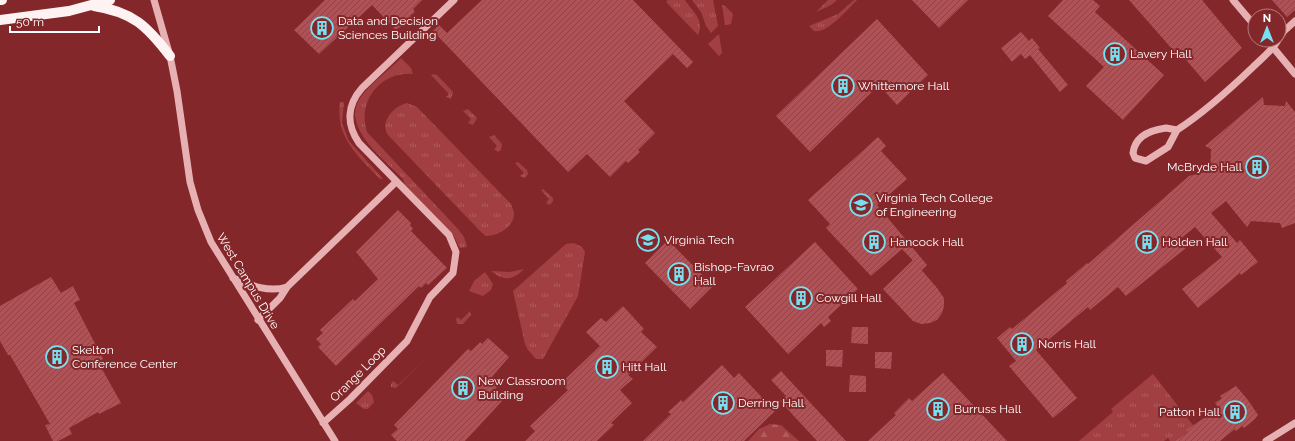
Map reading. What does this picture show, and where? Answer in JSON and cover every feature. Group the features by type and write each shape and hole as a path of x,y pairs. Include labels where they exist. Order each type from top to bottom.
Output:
{"main road":[{"path":"0,20 62,12 110,0"},
{"path":"90,6 123,12 133,17 142,24 170,56"}],"street":[{"name":"West Campus Drive","path":"154,0 170,56 177,91 190,182 198,210 211,242 258,320 335,441"},
{"name":"Orange Loop","path":"323,422 350,399 407,341 430,296 453,273 456,252 449,235 396,182 360,143 353,134 350,122 351,105 362,88 454,0"},
{"path":"1233,0 1247,17"},
{"path":"1287,28 1295,21"},
{"path":"1177,130 1166,128 1152,131 1137,140 1133,153 1135,158 1146,161 1160,154 1168,147 1177,130 1203,113 1273,48 1295,74"},
{"path":"258,320 280,298 287,287 396,182"},
{"path":"233,278 256,287 268,289 277,290 287,287"},
{"path":"1266,441 1295,423"}],"green space":[{"path":"668,0 685,0 699,20 700,30 698,35 666,2"},
{"path":"692,0 713,0 718,26 711,33 706,26 701,12"},
{"path":"828,0 837,0 831,5 816,12"},
{"path":"854,0 857,0 837,20 825,29 814,31 809,26 838,14"},
{"path":"722,5 733,14 731,24 725,25"},
{"path":"719,34 722,53 719,56 708,44"},
{"path":"401,58 411,68 413,74 401,74 390,78 381,83 374,91 368,100 365,110 367,132 458,229 464,237 467,247 460,248 452,233 405,185 403,179 375,151 359,129 355,117 356,106 363,94"},
{"path":"431,75 437,75 453,92 451,99 446,97 449,94"},
{"path":"340,102 344,102 342,123 349,141 383,179 380,179 356,154 350,145 341,126 339,114"},
{"path":"407,103 417,107 511,204 514,212 514,218 504,230 490,236 486,236 481,232 388,135 385,125 389,115 397,107"},
{"path":"468,109 477,118 473,125 468,123 471,119 463,111"},
{"path":"494,135 502,144 501,150 498,152 494,149 497,146 489,137"},
{"path":"518,162 527,170 528,174 525,178 520,176 524,173 515,163"},
{"path":"543,189 553,198 550,205 546,203 549,199 541,190"},
{"path":"574,243 582,247 585,252 578,296 543,359 536,359 525,344 513,291 566,244"},
{"path":"524,269 512,278 500,277 491,271 510,272"},
{"path":"485,272 493,284 491,290 483,296 469,291 474,281"},
{"path":"470,311 471,315 463,324 457,324 456,319 458,317 461,320"},
{"path":"424,360 396,388 391,387 393,381 398,385"},
{"path":"1153,374 1193,425 1187,430 1188,432 1175,441 1170,441 1168,438 1164,441 1079,441 1113,412 1111,409"},
{"path":"368,391 372,395 374,402 368,409 364,409 356,403"},
{"path":"770,424 781,425 799,441 748,441 759,429"}],"building":[{"name":"Data and Decision Sciences Building","path":"325,0 422,0 413,9 415,12 410,16 412,18 396,30 372,5 319,54 294,30"},
{"path":"482,0 633,0 693,62 687,68 673,54 624,101 655,133 638,150 640,152 628,163 626,161 610,177 587,154 568,172 433,31 439,25 447,33"},
{"path":"912,0 968,0 939,28"},
{"name":"Lavery Hall","path":"1063,0 1093,0 1100,6 1095,12 1164,75 1123,120 1086,86 1104,67 1048,16"},
{"path":"1129,0 1202,0 1242,48 1205,82 1182,55 1180,58"},
{"path":"1272,0 1295,0 1295,10 1287,17 1287,8 1279,8"},
{"name":"Whittemore Hall","path":"877,19 928,75 897,105 879,85 810,152 776,116"},
{"path":"1021,32 1029,41 1032,38 1040,48 1038,49 1068,85 1060,92 1030,55 1025,59 1021,54 1012,62 1001,48"},
{"path":"1263,97 1264,105 1285,106 1286,101 1295,112 1295,223 1282,228 1280,223 1251,221 1247,227 1226,201 1211,213 1237,243 1240,240 1258,262 1241,275 1240,273 1198,308 1182,289 1222,257 1195,227 1179,240 1186,248 1126,296 1118,287 1090,310 1088,307 1036,350 1077,398 1053,418 1009,366 1016,361 997,338 1010,327 1012,329 1067,283 1066,281 1087,263 1088,264 1189,176 1210,171 1211,149 1205,146"},
{"name":"Hancock Hall","path":"878,137 886,146 881,151 907,179 877,205 927,265 922,270 902,249 871,276 826,228 830,224 808,200"},
{"path":"398,210 411,223 410,225 413,229 411,231 447,268 428,285 426,283 421,288 419,286 336,366 318,347 321,344 316,339 323,333 320,330 353,299 355,301 378,279 356,252"},
{"name":"Bishop-Favrao Hall","path":"668,240 713,286 690,309 645,263"},
{"name":"Cowgill Hall","path":"815,242 858,289 828,317 831,321 824,327 821,323 788,354 745,307"},
{"path":"913,260 944,298 942,313 937,320 930,323 921,324 913,321 883,289"},
{"name":"Skelton Conference Center","path":"51,277 61,293 73,286 80,300 74,303 103,359 98,362 121,403 99,414 98,412 69,428 72,434 58,441 53,441 45,425 50,424 10,355 8,355 0,341 0,306"},
{"name":"Hitt Hall","path":"623,306 644,329 641,332 657,347 628,375 633,379 620,390 632,403 611,423 614,425 597,441 525,441 535,431 530,426 568,390 561,383 600,346 586,332 601,318 606,322"},
{"path":"852,327 868,327 868,344 851,343"},
{"name":"New Classroom Building","path":"488,338 509,357 491,378 499,385 493,391 503,400 465,441 397,441 391,435 398,429 394,425 468,349 471,351 480,342 482,344"},
{"path":"826,350 843,350 842,367 826,366"},
{"path":"875,352 892,352 891,369 875,368"},
{"name":"Derring Hall","path":"722,365 734,378 739,373 775,411 744,441 643,441 671,414 668,412 681,400 683,402"},
{"path":"781,371 846,441 817,441 780,401 786,396 771,380"},
{"name":"Burruss Hall","path":"943,373 1007,441 868,441 896,415 894,413 909,398 912,401"},
{"path":"850,375 866,376 866,392 849,392"},
{"name":"Patton Hall","path":"1236,386 1258,415 1254,420 1244,428 1242,426 1236,431 1235,429 1220,441 1175,441 1188,432 1186,430 1219,408 1215,403 1222,398 1220,396"}],"place":[{"name":"Data and Decision Sciences Building","path":"322,28"},
{"name":"Lavery Hall","path":"1115,54"},
{"name":"Whittemore Hall","path":"843,86"},
{"name":"McBryde Hall","path":"1257,167"},
{"name":"Virginia Tech College of Engineering","path":"861,205"},
{"name":"Virginia Tech","path":"648,240"},
{"name":"Hancock Hall","path":"874,242"},
{"name":"Holden Hall","path":"1147,242"},
{"name":"Bishop-Favrao Hall","path":"679,274"},
{"name":"Cowgill Hall","path":"801,298"},
{"name":"Norris Hall","path":"1022,344"},
{"name":"Skelton Conference Center","path":"57,357"},
{"name":"Hitt Hall","path":"607,367"},
{"name":"New Classroom Building","path":"463,388"},
{"name":"Derring Hall","path":"723,403"},
{"name":"Burruss Hall","path":"938,409"},
{"name":"Patton Hall","path":"1235,412"}]}
